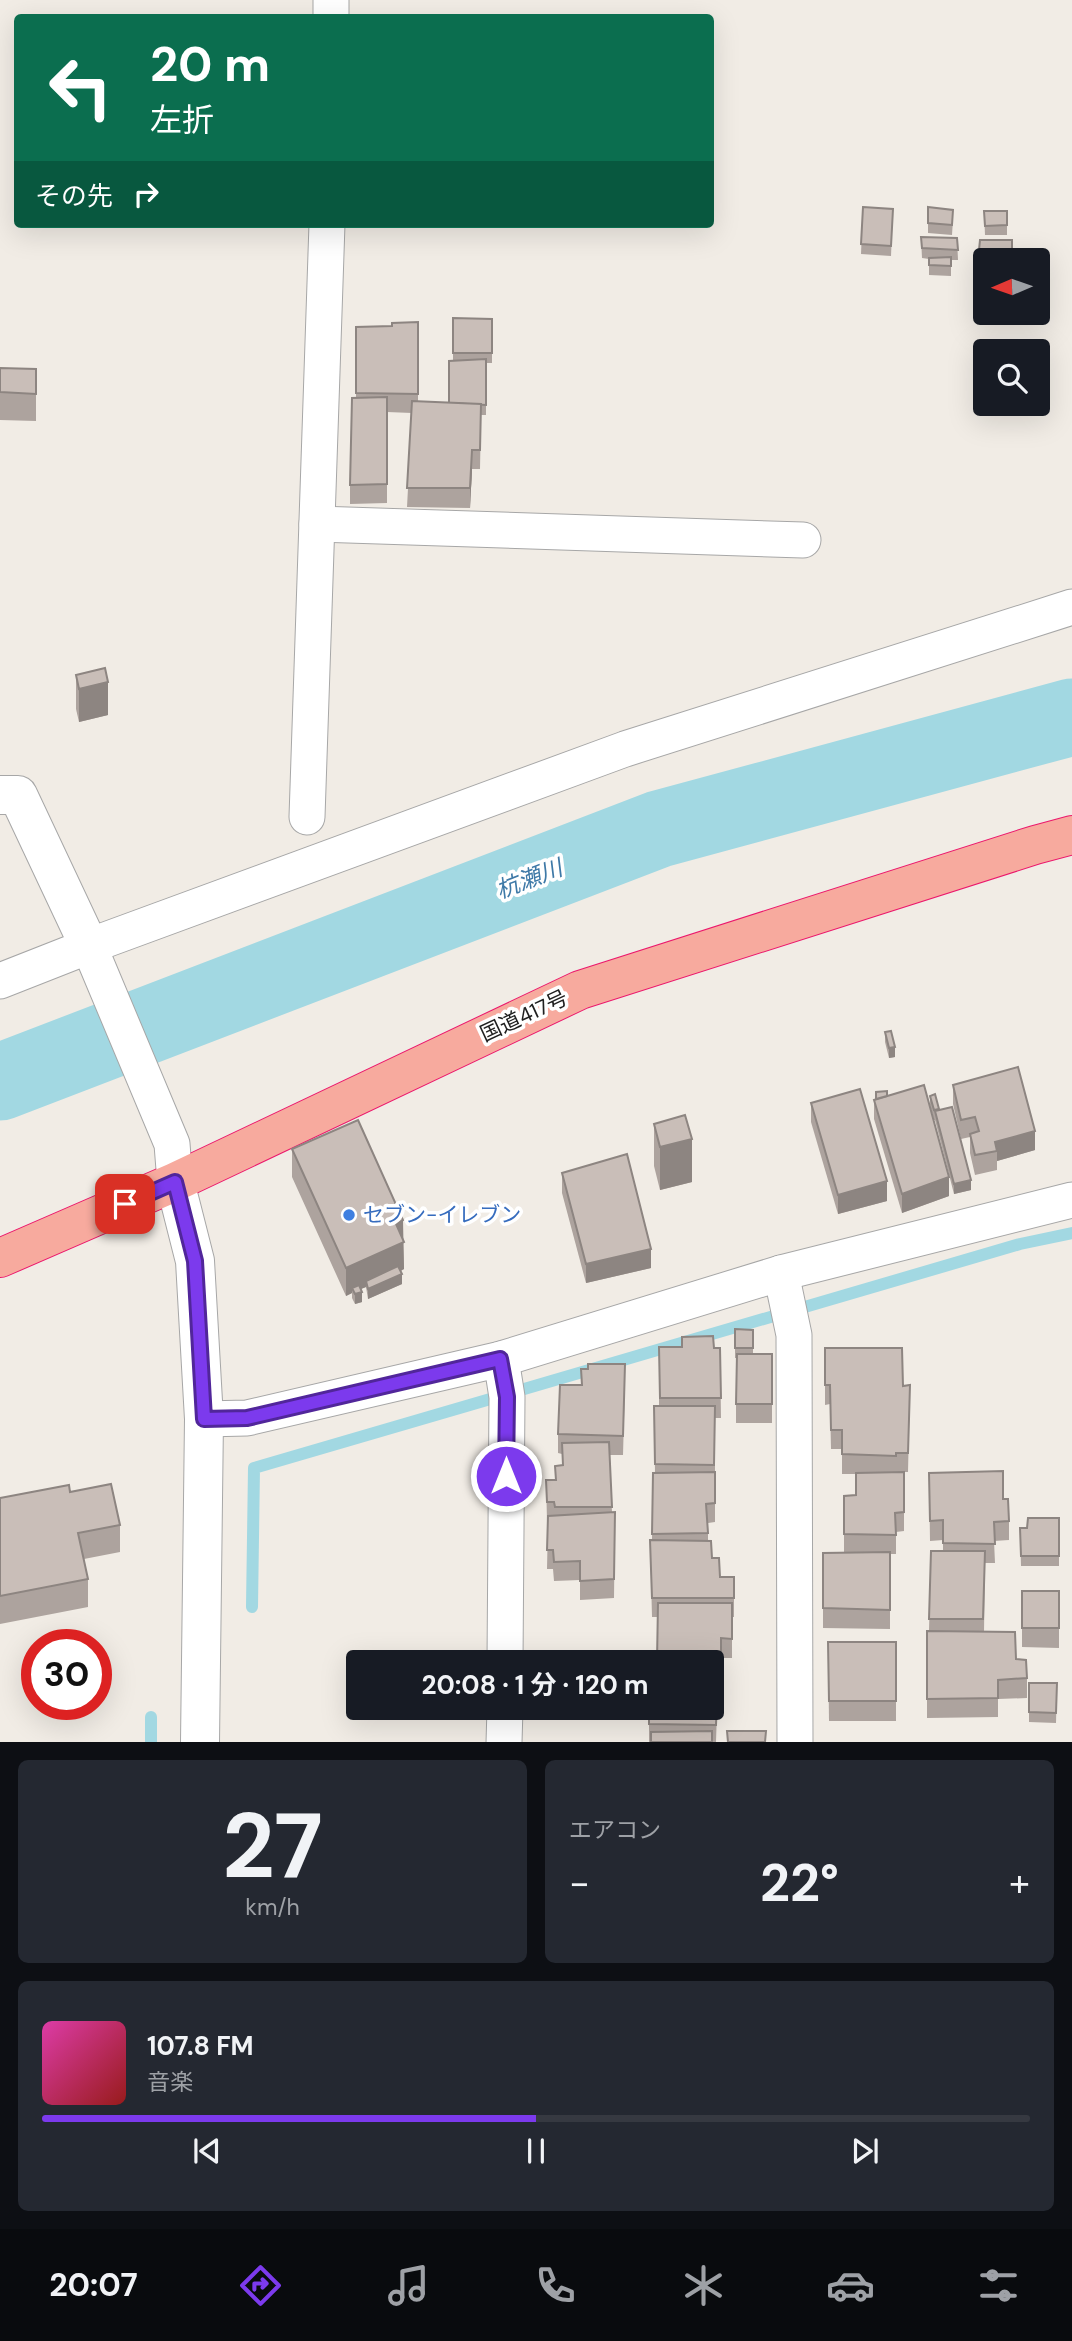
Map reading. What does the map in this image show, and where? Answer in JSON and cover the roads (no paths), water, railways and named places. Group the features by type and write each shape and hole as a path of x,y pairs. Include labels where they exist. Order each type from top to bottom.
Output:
{"highway":[{"name":"国道417号","path":"0,1258 175,1182 580,990 1072,835"}],"street":[{"path":"307,817 327,228"},
{"path":"317,524 803,540"},
{"path":"0,981 90,950 625,749 1072,607"},
{"path":"0,795 18,795 90,950 172,1144 175,1182 195,1261 204,1419 200,1742"},
{"path":"204,1419 247,1418 504,1378 783,1279 1072,1200"},
{"path":"783,1279 793,1329 794,1742"},
{"path":"504,1378 505,1650"},
{"path":"504,1742 505,1720"}],"waterway":[{"name":"杭瀬川","path":"0,1082 659,829 1072,717"},
{"path":"252,1607 254,1468 1020,1244 1072,1233"},
{"path":"151,1717 151,1742"}],"place":[{"name":"セブン-イレブン","path":"349,1215"}]}
